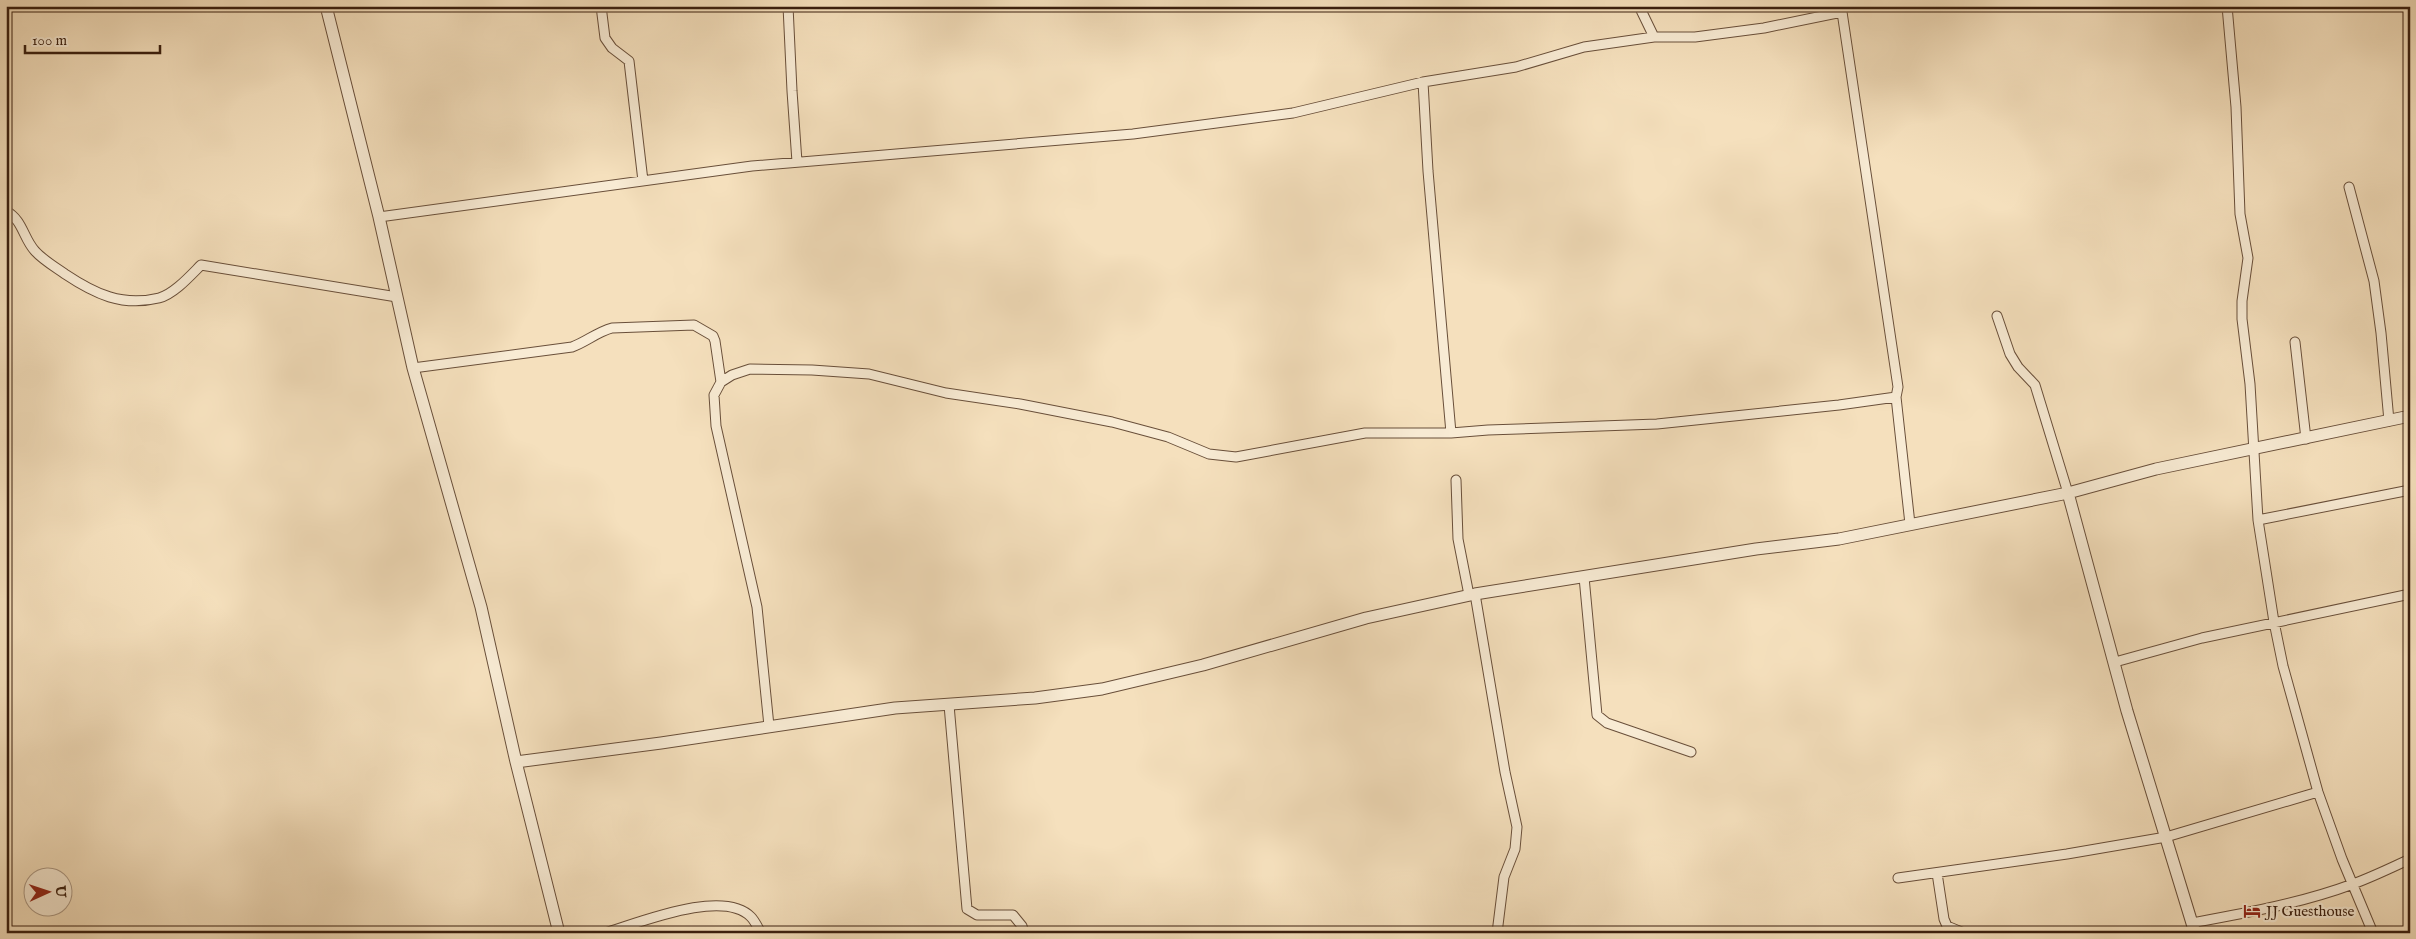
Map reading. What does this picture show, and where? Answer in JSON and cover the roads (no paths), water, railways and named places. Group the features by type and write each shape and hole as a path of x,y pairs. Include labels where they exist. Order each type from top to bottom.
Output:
{"street":[{"path":"326,6 350,109 380,217 413,368 481,607 516,762 559,933"},
{"path":"601,6 605,38 612,48 629,61 632,73 643,181"},
{"path":"788,6 797,162"},
{"path":"1639,6 1654,37"},
{"path":"2227,6 2236,108 2240,214 2248,258 2242,301 2250,384 2252,448 2258,520 2274,622 2283,666 2318,792 2352,884 2373,933"},
{"path":"380,217 797,162 1132,134 1293,113 1423,82 1516,67 1584,47 1654,37 1695,37 1764,28 1842,9 1898,388 1896,397 1910,524"},
{"path":"1423,82 1428,171 1451,433"},
{"path":"2349,187 2374,281 2389,421"},
{"path":"6,211 21,223 33,250 47,262 91,292 125,301 160,298 184,282 201,265 397,297"},
{"path":"1997,316 2010,354 2035,385 2068,493 2143,766 2194,928 2352,884 2410,860"},
{"path":"413,368 572,347 599,332 612,328 694,325 712,336 716,341 721,382"},
{"path":"2295,342 2306,439"},
{"path":"768,726 758,607 730,497 716,426 714,395 721,382 732,375 750,369 869,374 946,393 1020,404 1112,422 1168,437 1210,454 1236,457 1365,433 1451,433 1657,424 1839,405 1896,397"},
{"path":"516,762 661,743 895,708 1035,698 1102,690 1203,665 1366,618 1472,595 1756,549 1839,539 2068,493 2156,469 2410,416"},
{"path":"1456,480 1458,539 1472,595 1517,827 1515,849 1504,877 1498,933"},
{"path":"2258,520 2410,490"},
{"path":"1584,577 1597,715 1607,723 1691,752"},
{"path":"2115,662 2202,638 2410,594"},
{"path":"949,704 967,910 977,915 1013,915 1022,926 1024,933"},
{"path":"1898,878 2166,837 2318,792"},
{"path":"1937,873 1944,919 1947,926 1964,933"},
{"path":"605,933 700,905 728,905 751,916 762,933"}],"place":[{"name":"JJ Guesthouse","path":"2252,911"}]}
